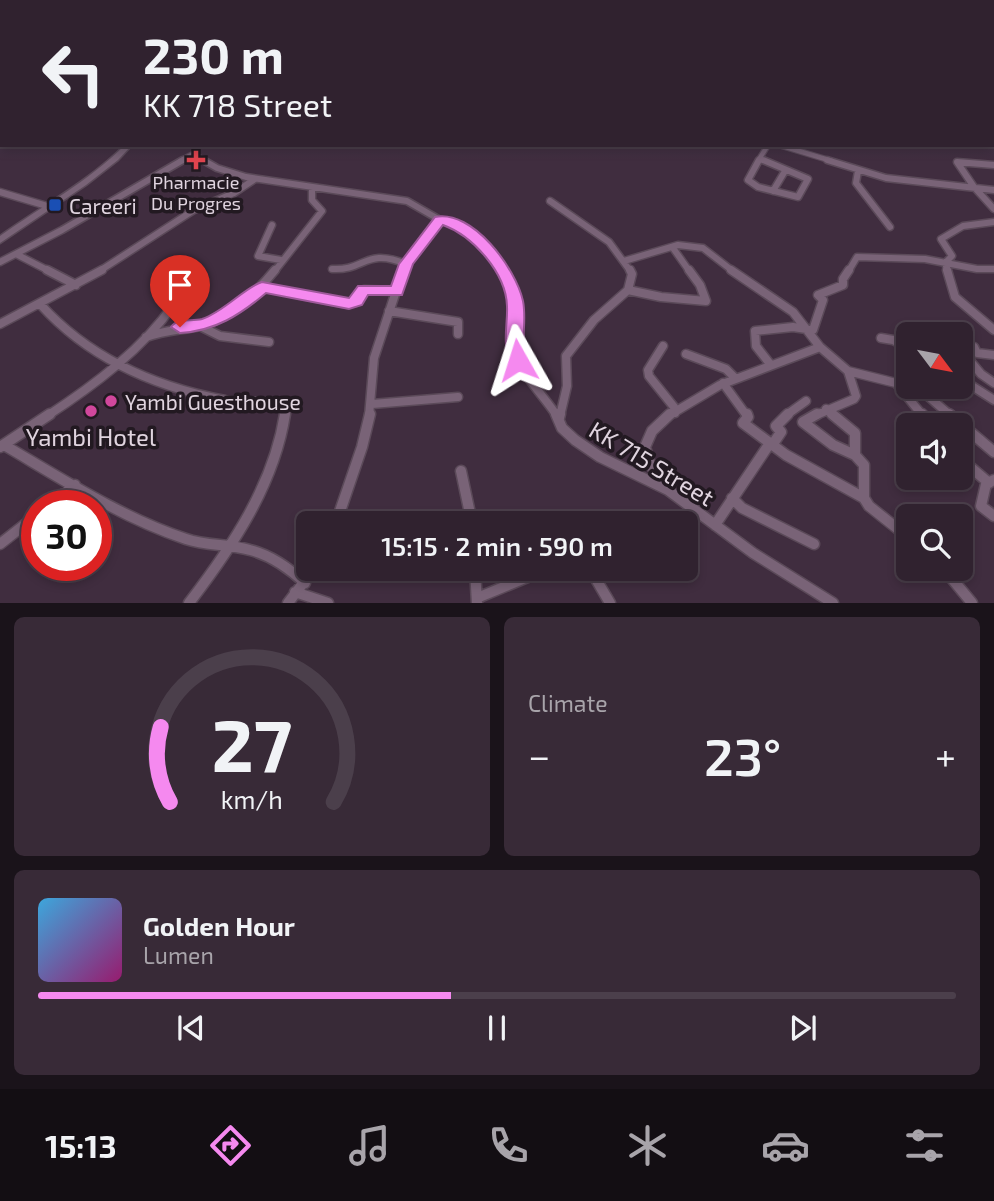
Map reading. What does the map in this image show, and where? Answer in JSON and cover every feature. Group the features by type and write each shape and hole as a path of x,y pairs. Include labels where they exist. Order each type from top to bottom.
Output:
{"main road":[{"path":"0,240 108,167 127,147"}],"street":[{"path":"760,158 808,179 798,197 773,191 748,180 760,158 767,147"},
{"path":"785,147 886,178 994,190"},
{"name":"KK 715 Street","path":"0,262 189,156 200,157 226,171 255,179 400,199 424,208 440,220 464,228 491,253 511,285 515,304 514,346 518,360 559,418 562,428 600,457 668,490 753,553 820,598 833,603"},
{"path":"994,165 957,162 974,187 994,209"},
{"path":"773,191 785,171"},
{"path":"858,171 856,183 890,227"},
{"path":"0,324 41,305 135,252 166,227 215,199 234,193 255,179"},
{"path":"146,337 172,328 200,326 235,309 262,287 322,211 312,200 312,188"},
{"path":"316,205 327,190"},
{"path":"0,192 47,206"},
{"path":"550,201 585,223 624,261 632,274 628,290 594,320 566,356 567,386 559,418"},
{"path":"340,511 362,447 372,404 374,358 389,311 406,264 440,220"},
{"path":"945,263 952,256 942,242 944,236 963,226 994,222"},
{"path":"272,225 258,256 281,260"},
{"path":"624,261 678,244 703,248 716,260 793,312 820,347 848,371 895,382 921,413"},
{"path":"628,290 661,297 706,301 700,285 673,248"},
{"path":"16,254 76,285"},
{"path":"332,269 347,270 358,261 372,256 384,256 406,264"},
{"path":"770,364 756,346 755,331 793,327 813,330 823,300 818,295 842,285 857,257 925,259 976,269 994,269"},
{"path":"945,263 955,297 994,330"},
{"path":"194,267 174,304 146,337 82,393 2,446 110,505 188,540 252,550 273,559 305,583 288,603"},
{"path":"262,287 349,304 356,301 364,290 396,291"},
{"path":"41,305 82,343 116,362 173,386 232,402 265,402 286,407 274,462 231,546 189,603"},
{"path":"389,311 458,322 458,334"},
{"path":"200,326 220,336 269,342"},
{"path":"881,338 896,342"},
{"path":"663,346 648,370 649,376 674,407 675,413"},
{"path":"668,490 649,463 645,449 650,435 675,413 723,383 820,347"},
{"path":"973,347 977,353 994,355"},
{"path":"686,354 726,369 735,378"},
{"path":"973,364 994,383"},
{"path":"848,371 856,396 803,422 833,445 855,455 864,465 864,498"},
{"path":"723,383 746,413 748,417 743,423 786,456 864,498 869,506 896,527"},
{"path":"973,387 994,400"},
{"path":"372,404 458,397"},
{"path":"931,399 994,452"},
{"path":"715,525 781,432 776,426 782,418 806,401"},
{"path":"826,409 852,429 856,439 855,455"},
{"path":"973,468 991,481 981,506 994,516"},
{"path":"461,471 469,511"},
{"path":"69,490 75,485"},
{"path":"732,498 742,508 814,544"},
{"path":"0,544 21,528"},
{"path":"476,581 477,600 523,581"},
{"path":"597,581 610,603"},
{"path":"955,581 972,603"},
{"path":"295,592 328,603"}],"place":[{"name":"Pharmacie Du Progres","path":"196,160"},
{"name":"Careeri","path":"55,205"},
{"name":"Yambi Guesthouse","path":"111,401"},
{"name":"Yambi Hotel","path":"91,411"}],"route":[{"path":"180,327 200,326 215,320 242,304 262,287 349,304 356,301 362,290 396,291 406,264 440,220 464,228 481,241 511,285 515,304 514,346 518,360"}]}
